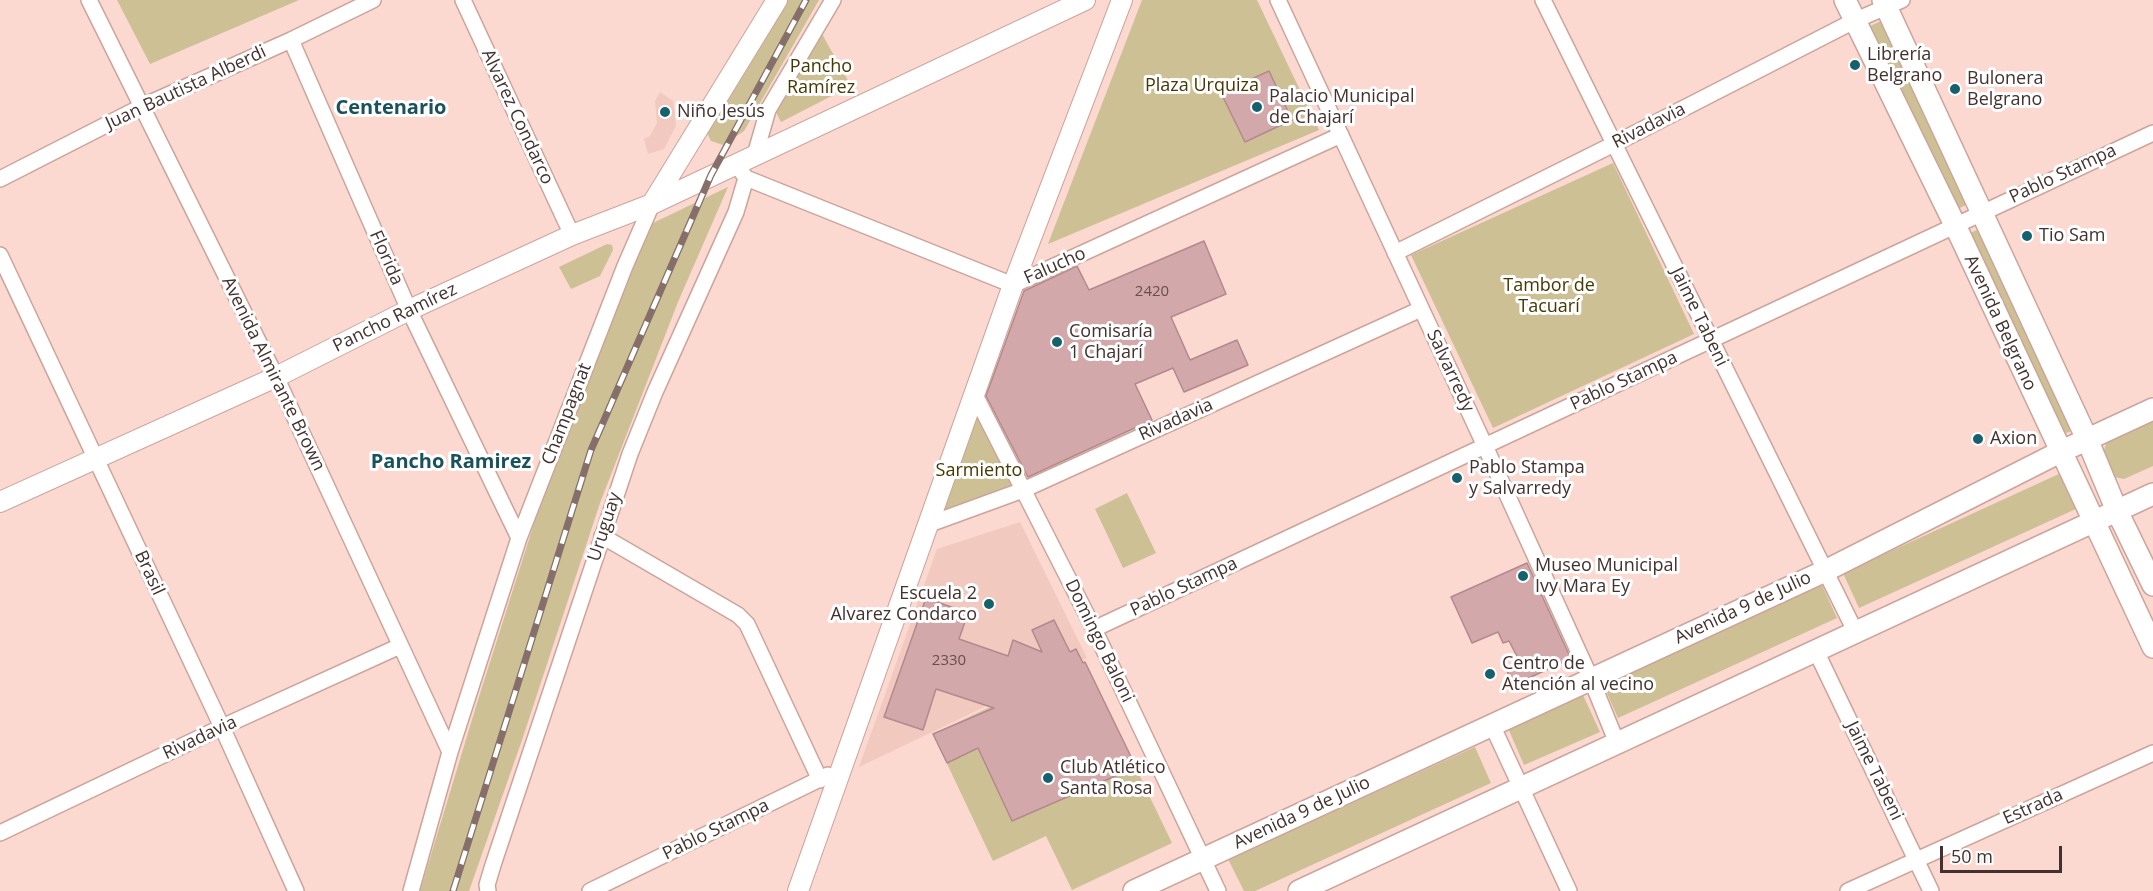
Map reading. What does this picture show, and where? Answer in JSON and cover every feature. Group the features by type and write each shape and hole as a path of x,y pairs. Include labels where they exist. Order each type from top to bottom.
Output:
{"main road":[{"name":"Avenida Belgrano","path":"1845,0 1955,225 2153,647"},
{"name":"Avenida Belgrano","path":"1890,2 1980,212 2153,585"},
{"name":"Avenida 9 de Julio","path":"1134,891 1825,571 2060,452 2153,409"},
{"path":"1299,891 2153,494"}],"street":[{"name":"Avenida Almirante Brown","path":"89,0 276,376 450,752"},
{"name":"Juan Bautista Alberdi","path":"0,179 142,106 291,40 373,0"},
{"name":"Alvarez Condarco","path":"463,0 572,235"},
{"name":"Champagnat","path":"411,891 450,752 519,538 625,266 652,204 777,0"},
{"path":"756,155 768,110 834,0"},
{"name":"Pancho Ramírez","path":"0,501 276,376 409,310 572,235 652,204 711,175 742,171 756,155 1085,0"},
{"path":"798,891 1013,285 1122,0"},
{"name":"Jaime Tabeni","path":"1543,0 1856,633"},
{"name":"Salvarredy","path":"1283,1 1341,135 1591,679 1617,743"},
{"name":"Rivadavia","path":"1395,253 1614,144 1890,2"},
{"name":"Florida","path":"291,40 409,310 519,538"},
{"name":"Pablo Stampa","path":"1094,629 1980,212 2153,133"},
{"name":"Falucho","path":"742,171 1013,285 1341,135"},
{"name":"Uruguay","path":"488,888 634,443 736,212 742,171"},
{"name":"Brasil","path":"0,255 296,891"},
{"name":"Rivadavia","path":"927,525 1023,490 1421,309"},
{"name":"Domingo Baloni","path":"974,393 1094,629 1218,891"},
{"path":"602,537 738,615 747,624 820,780"},
{"name":"Rivadavia","path":"0,833 400,646"},
{"name":"Jaime Tabeni","path":"1816,651 1931,891"},
{"path":"1492,725 1569,891"},
{"name":"Estrada","path":"1848,891 2153,753"},
{"name":"Pablo Stampa","path":"590,891 842,768"}],"shaded area":[{"name":"Niño Jesús","path":"660,92 673,101 676,126 664,149 648,154 644,139 650,136 657,123 655,101"},
{"name":"Escuela 2 Alvarez Condarco","path":"1020,522 1087,658 859,767 937,549"}],"green space":[{"path":"117,0 299,0 150,64"},
{"path":"777,0 819,0 744,131 723,145 711,141 704,127"},
{"name":"Plaza Urquiza","path":"1142,0 1257,0 1319,130 1048,244"},
{"path":"1881,21 1966,205 1953,211 1868,27"},
{"name":"Pancho Ramírez","path":"822,34 851,86 781,122 775,110"},
{"name":"Tambor de Tacuarí","path":"1613,163 1694,334 1493,428 1411,255"},
{"path":"728,187 678,302 600,503 522,740 469,891 420,891 551,470 651,224"},
{"path":"1981,228 2071,431 2057,437 1966,235"},
{"path":"607,244 612,245 613,250 600,276 571,289 559,267"},
{"name":"Sarmiento","path":"974,401 1018,487 932,519"},
{"path":"2153,418 2153,466 2124,479 2114,477 2103,453 2108,438"},
{"path":"2061,473 2078,508 1859,608 1843,573"},
{"path":"1127,493 1156,553 1123,568 1095,509"},
{"path":"1821,583 1837,618 1618,718 1602,682"},
{"name":"Club Atlético Santa Rosa","path":"1085,662 1172,843 1072,890 1046,836 993,861 933,734"},
{"path":"1583,695 1600,732 1524,765 1508,728"},
{"path":"1475,747 1491,783 1255,891 1244,891 1228,859"}],"building":[{"name":"Palacio Municipal de Chajarí","path":"1269,71 1292,120 1245,142 1221,93"},
{"name":"Comisaría 1 Chajarí","path":"1204,241 1226,294 1171,317 1190,360 1237,340 1248,365 1184,392 1173,368 1135,384 1152,420 1028,477 986,396 1024,291 1077,266 1089,290"},
{"path":"1527,563 1571,659 1513,685 1507,671 1521,664 1509,641 1503,643 1498,632 1472,643 1451,597"},
{"path":"926,598 968,613 959,639 1008,656 1013,640 1042,652 1032,630 1054,620 1070,652 1076,649 1083,663 1085,662 1136,767 1012,821 978,748 947,763 933,734 994,708 936,689 923,730 884,717"}],"railway":[{"path":"453,891 591,450 711,175 806,0"}],"place":[{"name":"Librería Belgrano","path":"1855,65"},
{"name":"Bulonera Belgrano","path":"1955,89"},
{"name":"Palacio Municipal de Chajarí","path":"1257,107"},
{"name":"Niño Jesús","path":"665,112"},
{"name":"Tio Sam","path":"2027,236"},
{"name":"Comisaría 1 Chajarí","path":"1057,342"},
{"name":"Axion","path":"1978,439"},
{"name":"Pablo Stampa y Salvarredy","path":"1457,478"},
{"name":"Museo Municipal Ivy Mara Ey","path":"1523,576"},
{"name":"Escuela 2 Alvarez Condarco","path":"989,604"},
{"name":"Centro de Atención al vecino","path":"1490,674"},
{"name":"Club Atlético Santa Rosa","path":"1048,778"}],"district":[{"name":"Centenario","path":"391,108"},
{"name":"Pancho Ramirez","path":"451,462"}]}
